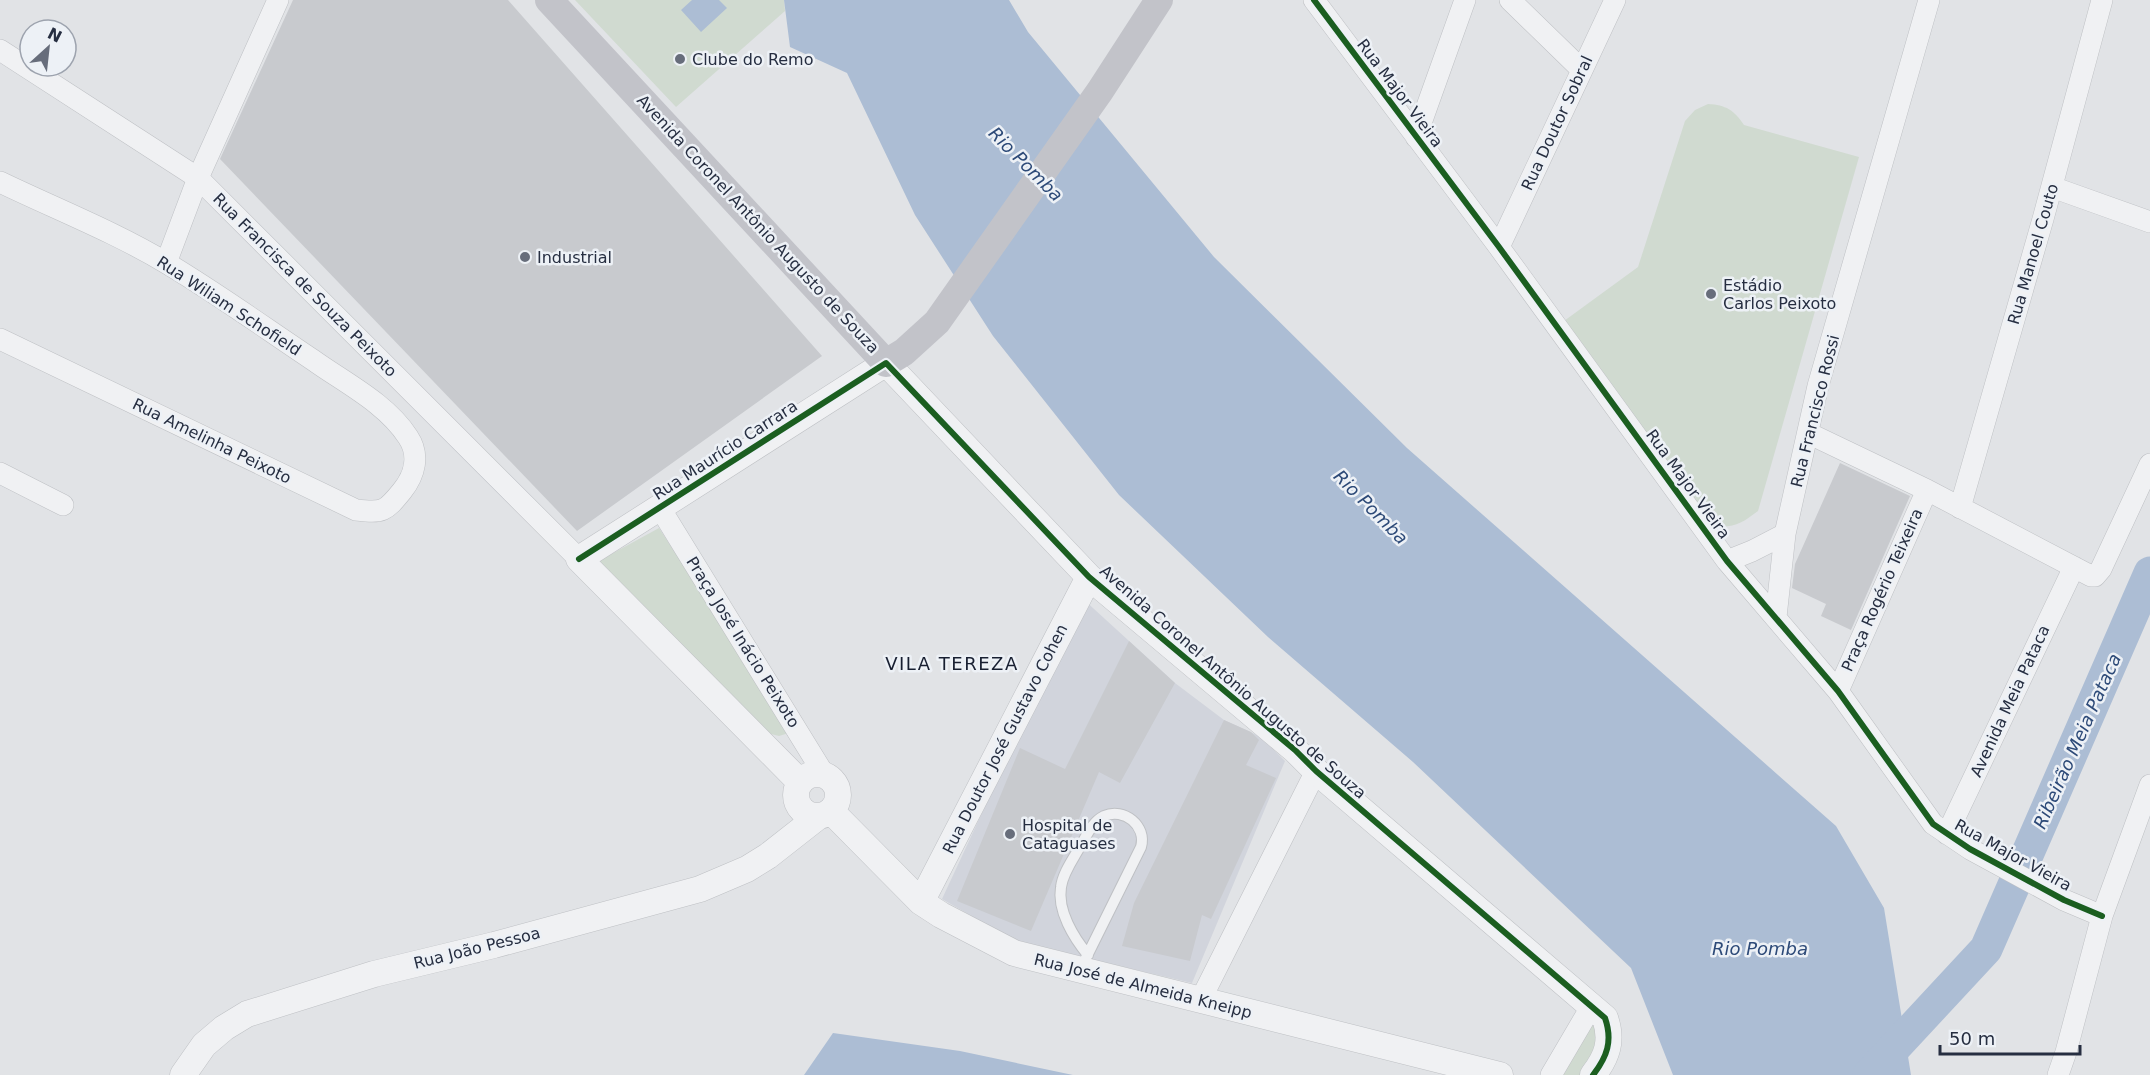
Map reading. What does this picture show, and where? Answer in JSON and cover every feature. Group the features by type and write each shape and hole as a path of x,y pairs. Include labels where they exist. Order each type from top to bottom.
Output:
{"main road":[{"name":"Avenida Coronel Antônio Augusto de Souza","path":"549,0 886,363"},
{"name":"Rua Maurício Carrara","path":"886,363 903,352 937,322 1100,90 1159,0"}],"street":[{"path":"166,263 198,178 278,0"},
{"name":"Rua Major Vieira","path":"1314,0 1499,247 1727,561 1838,691 1933,824 1970,849 2064,900 2102,916"},
{"path":"1416,137 1465,0"},
{"path":"1510,0 1582,70"},
{"name":"Rua Doutor Sobral","path":"1499,247 1615,0"},
{"name":"Rua Francisco Rossi","path":"1776,617 1785,534 1818,386 1929,0"},
{"name":"Rua Manoel Couto","path":"1960,508 2052,187 2102,0"},
{"name":"Rua Francisca de Souza Peixoto","path":"0,50 198,178 579,559"},
{"name":"Rua Wiliam Schofield","path":"0,182 166,263 210,290 382,408 409,438 416,456 412,473"},
{"path":"2052,187 2150,222"},
{"name":"Rua Amelinha Peixoto","path":"0,339 356,510 372,512 387,509 406,486 412,473"},
{"name":"Rua Maurício Carrara","path":"579,559 886,363"},
{"name":"Avenida Coronel Antônio Augusto de Souza","path":"886,363 1089,577 1295,750 1316,771 1605,1018 1610,1040 1599,1068"},
{"name":"Praça Rogério Teixeira","path":"1808,433 1927,490 2082,572"},
{"name":"Avenida Meia Pataca","path":"1947,834 2082,572 2095,576 2101,569 2150,464"},
{"path":"0,473 63,505"},
{"name":"Praça Rogério Teixeira","path":"1838,691 1927,490"},
{"name":"Praça José Inácio Peixoto","path":"660,508 825,776"},
{"path":"1727,561 1785,534"},
{"path":"579,559 798,791 801,808 806,813 825,813 836,805 838,792 835,785 825,776 812,775 798,791 785,840"},
{"name":"Rua Doutor José Gustavo Cohen","path":"921,902 1089,577"},
{"path":"1200,1001 1316,771"},
{"path":"2058,1075 2102,916 2150,785"},
{"name":"Rua José de Almeida Kneipp","path":"825,813 921,902 1014,953 1084,963 1200,1001 1500,1075"},
{"name":"Rua João Pessoa","path":"183,1075 204,1045 224,1028 247,1014 374,974 494,945 700,889 768,856 785,840 825,813"},
{"path":"1551,1075 1591,1007"}],"lane":[{"path":"1116,814 1137,823 1144,838 1084,963 1065,916 1060,887 1066,872 1095,823 1106,815 1116,814"}],"shaded area":[{"name":"Clube do Remo","path":"575,0 784,0 785,11 676,107"},
{"name":"Estádio Carlos Peixoto","path":"1708,104 1729,109 1744,125 1859,157 1758,511 1743,522 1727,526 1714,526 1564,321 1638,267 1685,121 1695,110"},
{"path":"659,528 792,732 779,736 763,732 595,563"},
{"path":"1082,598 1175,683 1224,720 1261,737 1285,761 1192,983 1017,942 942,899"},
{"path":"1593,1024 1606,1045 1585,1075 1555,1075 1581,1035"}],"water":[{"path":"692,0 719,0 727,8 701,32 681,10"},
{"name":"Rio Pomba","path":"784,0 1009,0 1028,32 1214,257 1407,448 1836,826 1884,908 1911,1075 1673,1075 1631,968 1413,762 1268,637 1119,495 993,336 915,215 847,73 790,47"},
{"path":"833,1033 960,1051 1073,1075 804,1075"}],"building":[{"name":"Industrial","path":"293,0 508,0 822,356 577,531 220,159"},
{"path":"1840,463 1910,496 1851,630 1821,616 1826,604 1792,588 1795,564"},
{"path":"1129,641 1175,683 1120,783 1099,772 1031,931 957,901 1020,748 1065,769"},
{"path":"1224,720 1251,732 1259,740 1246,765 1276,778 1211,919 1202,915 1190,961 1122,946 1134,903"}],"waterway":[{"name":"Ribeirão Meia Pataca","path":"1869,1075 1986,949 2150,573"}],"cycle path":[{"path":"1314,0 1499,247 1727,561 1838,691 1933,824 1970,849 2064,900 2102,916"},
{"path":"579,559 886,363 1089,577 1295,750 1316,771 1605,1018 1608,1034 1607,1048 1602,1062 1593,1075"}],"place":[{"name":"Clube do Remo","path":"680,59"},
{"name":"Industrial","path":"525,257"},
{"name":"Estádio Carlos Peixoto","path":"1711,294"},
{"name":"Hospital de Cataguases","path":"1010,834"}],"district":[{"name":"VILA TEREZA","path":"952,663"}]}
